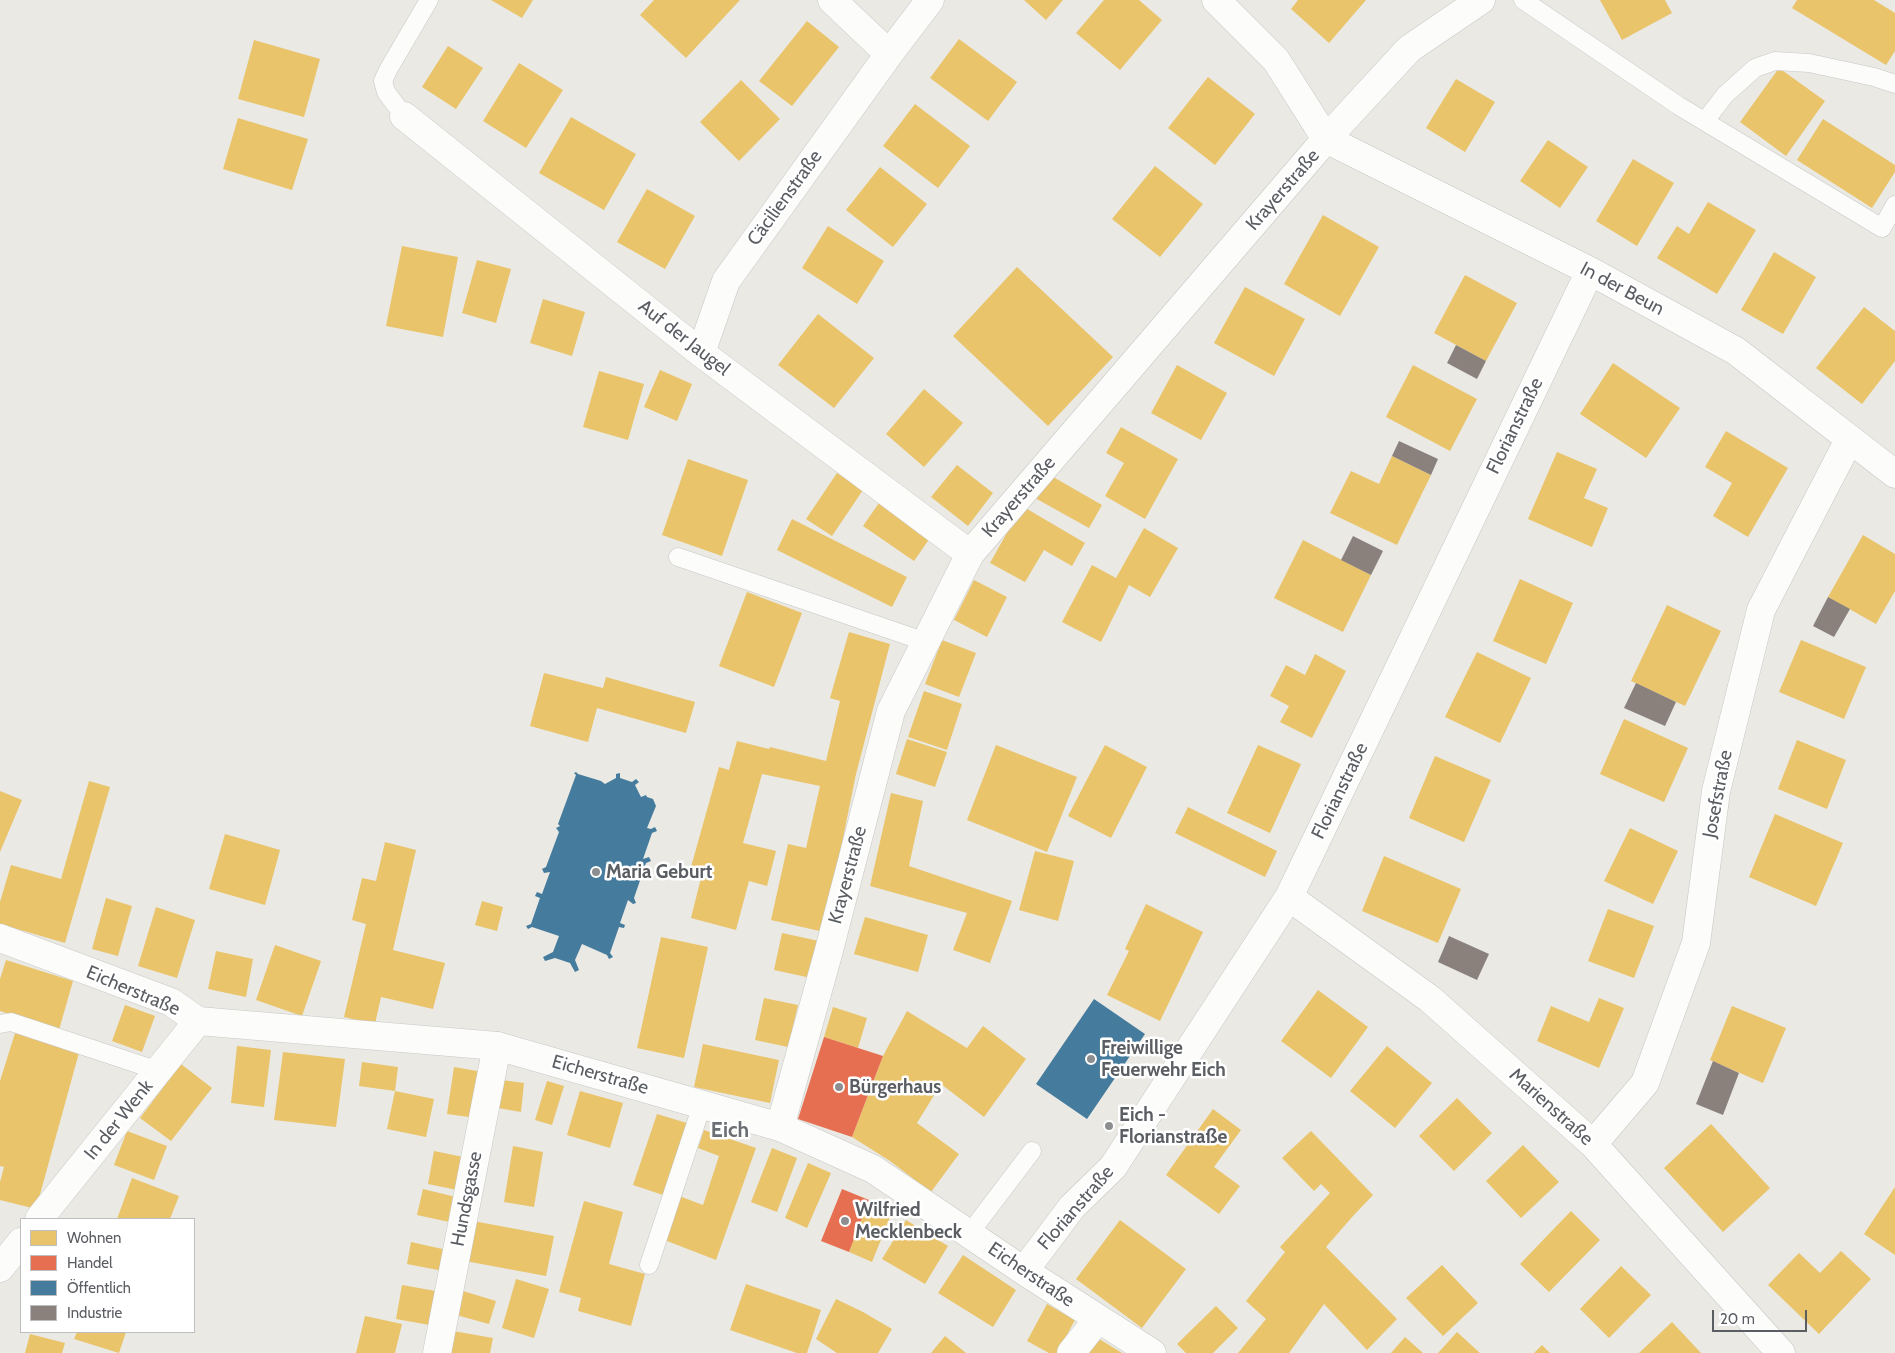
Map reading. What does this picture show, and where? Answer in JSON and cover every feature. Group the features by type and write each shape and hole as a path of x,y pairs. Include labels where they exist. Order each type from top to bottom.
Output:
{"street":[{"path":"832,0 889,54"},
{"name":"Cäcilienstraße","path":"702,353 726,281 930,0"},
{"path":"1216,0 1276,60 1326,139"},
{"name":"Krayerstraße","path":"780,1127 892,711 970,554 1326,139 1409,49 1482,0"},
{"name":"Auf der Jaugel","path":"404,116 702,353 970,554"},
{"name":"In der Beun","path":"1326,139 1590,271 1736,350 1895,474"},
{"name":"Florianstraße","path":"1024,1271 1072,1207 1112,1167 1289,897 1590,271"},
{"name":"Josefstraße","path":"1593,1144 1645,1083 1696,943 1716,791 1761,610 1849,440"},
{"name":"Marienstraße","path":"1289,897 1430,999 1593,1144 1781,1353"},
{"name":"Eicherstraße","path":"0,938 171,1002 198,1022 497,1046 780,1127 873,1169 1024,1271 1152,1353"},
{"name":"In der Wenk","path":"40,1218 198,1022"},
{"name":"Hundsgasse","path":"437,1353 497,1046"},
{"path":"0,1268 20,1243"},
{"path":"1072,1353 1098,1319"}],"lane":[{"path":"404,116 386,92 383,81 429,0"},
{"path":"1523,0 1679,106 1882,228 1895,205"},
{"path":"1705,122 1725,95 1755,68 1775,61 1809,63 1874,77 1895,84"},
{"path":"678,557 926,642"},
{"path":"0,1024 11,1022 159,1071"},
{"path":"649,1265 702,1105"},
{"path":"969,1234 1032,1151"}],"building: Wohnen":[{"path":"491,0 533,0 522,18"},
{"path":"654,0 740,0 686,58 640,15"},
{"path":"1024,0 1063,0 1046,20"},
{"path":"1104,0 1139,0 1162,20 1120,70 1076,33"},
{"path":"1298,0 1366,0 1329,43 1291,9"},
{"path":"1600,0 1665,0 1672,13 1622,40"},
{"path":"1797,0 1874,0 1895,13 1895,51 1886,65 1792,8"},
{"path":"807,21 839,47 792,106 759,81"},
{"path":"959,39 1017,82 988,121 930,78"},
{"path":"254,40 320,59 304,117 238,99"},
{"path":"448,46 483,68 456,109 422,87"},
{"path":"519,63 563,90 526,148 483,121"},
{"path":"1779,68 1825,101 1786,156 1740,122"},
{"path":"1208,77 1255,114 1215,165 1168,128"},
{"path":"1456,79 1495,102 1465,152 1426,128"},
{"path":"741,80 780,119 739,161 700,122"},
{"path":"915,104 970,146 938,188 883,146"},
{"path":"571,117 636,154 604,210 539,173"},
{"path":"238,118 308,139 292,190 223,169"},
{"path":"1823,119 1895,165 1895,172 1872,208 1797,160"},
{"path":"1548,140 1588,167 1560,208 1520,181"},
{"path":"1633,159 1674,183 1637,246 1596,221"},
{"path":"1155,166 1203,204 1160,257 1112,219"},
{"path":"880,167 927,204 893,247 846,210"},
{"path":"647,189 695,216 665,269 617,242"},
{"path":"1708,202 1756,230 1717,294 1657,258 1677,226 1689,234"},
{"path":"1323,215 1379,247 1340,316 1284,284"},
{"path":"828,226 884,261 857,304 802,268"},
{"path":"402,246 458,257 443,337 386,326"},
{"path":"1774,252 1816,277 1783,334 1741,310"},
{"path":"477,260 511,269 496,323 462,313"},
{"path":"1017,267 1113,357 1048,426 953,336"},
{"path":"1465,275 1517,303 1486,361 1434,333"},
{"path":"1245,287 1305,319 1274,376 1214,343"},
{"path":"543,299 585,312 572,356 530,343"},
{"path":"1864,307 1895,331 1895,361 1862,404 1816,368"},
{"path":"818,314 874,358 834,408 778,365"},
{"path":"1613,363 1680,408 1646,458 1580,414"},
{"path":"1177,365 1227,393 1201,440 1151,413"},
{"path":"1413,365 1477,399 1450,451 1386,417"},
{"path":"660,370 692,384 677,421 644,407"},
{"path":"599,371 644,384 628,440 583,427"},
{"path":"924,389 963,423 924,467 886,434"},
{"path":"1121,427 1178,459 1145,519 1105,496 1124,463 1106,453"},
{"path":"1726,431 1788,468 1748,537 1713,516 1732,483 1705,467"},
{"path":"1557,452 1597,469 1584,498 1608,508 1592,547 1528,519"},
{"path":"1392,456 1431,475 1397,545 1330,513 1351,471 1379,484"},
{"path":"688,459 748,480 722,556 662,535"},
{"path":"957,465 993,493 968,526 931,497"},
{"path":"837,473 863,490 832,536 806,519"},
{"path":"1048,474 1102,505 1089,528 1035,498"},
{"path":"879,503 930,538 914,561 863,526"},
{"path":"1022,506 1085,543 1072,566 1044,550 1025,582 990,563"},
{"path":"792,519 907,577 892,607 777,550"},
{"path":"1144,528 1178,548 1150,597 1129,585 1101,642 1062,622 1092,565 1116,578"},
{"path":"1863,535 1895,554 1895,591 1876,624 1828,597"},
{"path":"1303,540 1371,575 1343,632 1274,598"},
{"path":"1520,579 1573,603 1546,664 1493,641"},
{"path":"974,580 1007,597 987,637 954,620"},
{"path":"747,592 802,613 774,687 719,666"},
{"path":"1667,605 1721,631 1685,706 1631,681"},
{"path":"849,632 890,644 856,774 824,932 771,920 788,844 806,848 820,786 762,774 743,843 776,851 767,886 749,881 736,930 691,918 703,870 691,867 719,767 729,770 737,741 826,761 840,701 830,698"},
{"path":"942,640 976,653 959,697 925,684"},
{"path":"1801,640 1866,667 1844,719 1779,692"},
{"path":"1477,652 1531,678 1500,743 1445,717"},
{"path":"1315,654 1346,671 1312,738 1280,722 1289,706 1270,696 1286,665 1305,675"},
{"path":"544,673 603,688 606,677 695,702 686,733 597,708 588,742 530,726"},
{"path":"924,691 962,704 947,750 908,737"},
{"path":"1624,719 1688,748 1664,802 1600,774"},
{"path":"907,739 947,752 935,787 896,774"},
{"path":"1797,740 1846,760 1827,809 1778,789"},
{"path":"996,745 1077,777 1047,852 967,820"},
{"path":"1105,745 1147,767 1111,838 1068,816"},
{"path":"1258,745 1301,764 1270,833 1227,813"},
{"path":"1435,756 1491,780 1464,842 1409,818"},
{"path":"89,781 110,787 65,943 0,924 0,902 11,865 61,879"},
{"path":"0,791 22,800 0,852"},
{"path":"891,793 923,801 909,866 1012,901 990,963 953,950 967,913 870,886"},
{"path":"1188,807 1277,851 1265,877 1175,833"},
{"path":"1775,814 1843,843 1816,906 1749,877"},
{"path":"1630,828 1678,851 1653,904 1604,881"},
{"path":"225,834 280,850 265,905 209,889"},
{"path":"385,842 416,850 393,950 445,963 433,1009 381,997 375,1024 344,1017 366,924 352,920 362,878 376,881"},
{"path":"1035,851 1074,861 1058,921 1019,910"},
{"path":"1384,856 1461,889 1438,943 1362,911"},
{"path":"106,898 132,906 118,956 92,949"},
{"path":"482,901 503,907 497,931 475,925"},
{"path":"1146,904 1203,932 1160,1021 1107,995 1129,951 1125,949"},
{"path":"156,907 195,920 177,978 138,966"},
{"path":"1608,909 1654,926 1634,978 1588,961"},
{"path":"865,917 928,935 918,972 854,954"},
{"path":"782,933 819,941 811,978 774,970"},
{"path":"661,937 708,947 684,1058 637,1048"},
{"path":"275,945 321,961 302,1016 256,1000"},
{"path":"216,951 253,959 246,997 208,989"},
{"path":"6,960 73,981 59,1030 0,1011 0,979"},
{"path":"1318,990 1368,1027 1331,1078 1281,1041"},
{"path":"764,998 798,1005 788,1047 755,1040"},
{"path":"1599,998 1624,1008 1599,1068 1537,1041 1551,1006 1589,1022"},
{"path":"125,1005 155,1016 142,1052 112,1041"},
{"path":"1732,1006 1786,1028 1763,1083 1710,1060"},
{"path":"833,1007 867,1018 858,1048 824,1037"},
{"path":"907,1011 967,1048 983,1026 1026,1059 984,1117 941,1084 917,1123 959,1154 931,1192 890,1161 852,1137 883,1056"},
{"path":"16,1030 80,1049 36,1209 0,1200 0,1182 4,1167 0,1166 0,1081"},
{"path":"703,1044 779,1060 770,1103 694,1087"},
{"path":"237,1046 271,1050 264,1107 231,1103"},
{"path":"1387,1046 1432,1083 1395,1128 1350,1091"},
{"path":"283,1052 345,1059 336,1127 274,1120"},
{"path":"362,1062 398,1067 395,1091 359,1086"},
{"path":"181,1064 212,1088 171,1141 140,1118"},
{"path":"454,1067 483,1072 476,1118 447,1114"},
{"path":"502,1080 524,1083 521,1112 498,1108"},
{"path":"547,1081 564,1086 552,1125 535,1120"},
{"path":"395,1091 434,1099 426,1137 387,1129"},
{"path":"580,1091 623,1103 610,1148 567,1135"},
{"path":"1457,1098 1492,1133 1454,1171 1419,1136"},
{"path":"1213,1109 1241,1130 1214,1167 1240,1186 1219,1214 1166,1175"},
{"path":"657,1114 690,1124 666,1196 633,1185"},
{"path":"1711,1124 1770,1188 1723,1232 1664,1168"},
{"path":"704,1130 756,1148 716,1260 662,1239 679,1196 703,1205 719,1156 698,1148"},
{"path":"127,1131 167,1146 154,1180 114,1165"},
{"path":"1311,1131 1373,1195 1326,1247 1397,1319 1367,1350 1324,1304 1289,1353 1238,1353 1266,1319 1246,1301 1285,1252 1280,1247 1330,1193 1321,1184 1314,1191 1282,1158"},
{"path":"1523,1145 1559,1182 1521,1218 1486,1181"},
{"path":"513,1146 543,1152 534,1207 504,1202"},
{"path":"772,1148 797,1158 777,1212 751,1202"},
{"path":"434,1151 468,1158 462,1191 428,1184"},
{"path":"808,1163 831,1173 807,1228 785,1218"},
{"path":"132,1178 179,1196 170,1218 117,1218"},
{"path":"1895,1187 1895,1255 1864,1234"},
{"path":"423,1189 460,1198 454,1223 417,1215"},
{"path":"869,1200 893,1210 872,1262 849,1252"},
{"path":"584,1201 623,1212 609,1264 645,1274 631,1326 578,1311 581,1298 559,1292"},
{"path":"1571,1211 1600,1240 1549,1292 1520,1264"},
{"path":"906,1220 948,1246 925,1284 882,1259"},
{"path":"1120,1220 1186,1269 1142,1328 1076,1279"},
{"path":"473,1221 554,1236 546,1276 465,1261"},
{"path":"411,1242 447,1250 443,1271 407,1264"},
{"path":"1841,1251 1871,1279 1819,1334 1768,1285 1799,1253 1820,1273"},
{"path":"963,1255 1016,1290 993,1327 938,1293"},
{"path":"1442,1265 1478,1303 1443,1336 1406,1298"},
{"path":"1621,1266 1651,1295 1609,1338 1580,1309"},
{"path":"516,1279 549,1289 534,1338 502,1328"},
{"path":"746,1284 821,1310 807,1353 797,1353 730,1330"},
{"path":"402,1285 441,1292 435,1326 396,1319"},
{"path":"463,1291 496,1301 489,1324 456,1315"},
{"path":"836,1299 892,1329 878,1353 837,1353 816,1339"},
{"path":"1047,1304 1075,1320 1057,1353 1049,1353 1027,1341"},
{"path":"1216,1306 1238,1328 1213,1353 1186,1353 1177,1344"},
{"path":"365,1316 402,1324 395,1353 356,1353"},
{"path":"1672,1322 1701,1353 1639,1353"},
{"path":"453,1331 493,1338 490,1353 449,1353"},
{"path":"1457,1332 1480,1353 1438,1353"},
{"path":"77,1333 126,1333 119,1353 74,1339"},
{"path":"30,1334 65,1343 62,1353 25,1353"},
{"path":"945,1336 966,1353 931,1353"},
{"path":"1096,1337 1122,1353 1086,1353"},
{"path":"1405,1337 1423,1353 1391,1353"},
{"path":"1542,1345 1550,1353 1534,1353"}],"building: Handel":[{"name":"Bürgerhaus","path":"824,1037 883,1056 852,1137 798,1119"},
{"name":"Wilfried Mecklenbeck","path":"842,1189 869,1200 849,1252 821,1241"}],"building: Öffentlich":[{"name":"Maria Geburt","path":"576,772 605,784 616,778 616,774 620,773 620,778 632,782 636,779 639,782 635,785 641,797 646,795 653,799 656,806 647,828 655,827 657,831 652,833 643,859 649,857 651,861 646,863 634,898 636,903 633,904 628,900 620,923 625,925 624,928 619,927 610,953 613,957 609,959 607,955 582,944 575,960 579,970 575,972 570,963 555,958 545,961 543,957 553,952 559,936 532,927 528,929 526,926 531,924 540,898 535,896 537,892 542,894 550,872 544,873 542,869 546,867 559,832 556,828 560,826 558,824 576,775 574,773"},
{"name":"Freiwillige Feuerwehr Eich","path":"1094,999 1145,1034 1087,1119 1036,1084"}],"building: Industrie":[{"path":"1456,345 1486,361 1477,379 1447,363"},
{"path":"1399,441 1438,459 1431,475 1392,456"},
{"path":"1353,536 1383,551 1371,575 1341,560"},
{"path":"1828,597 1850,609 1834,637 1813,626"},
{"path":"1636,683 1676,702 1665,726 1624,708"},
{"path":"1449,936 1489,954 1477,980 1438,962"},
{"path":"1713,1061 1739,1073 1723,1115 1696,1104"}],"place":[{"name":"Maria Geburt","path":"596,872"},
{"name":"Freiwillige Feuerwehr Eich","path":"1091,1059"},
{"name":"Bürgerhaus","path":"839,1087"},
{"name":"Eich - Florianstraße","path":"1109,1126"},
{"name":"Wilfried Mecklenbeck","path":"845,1221"}],"district":[{"name":"Eich","path":"730,1131"}]}
